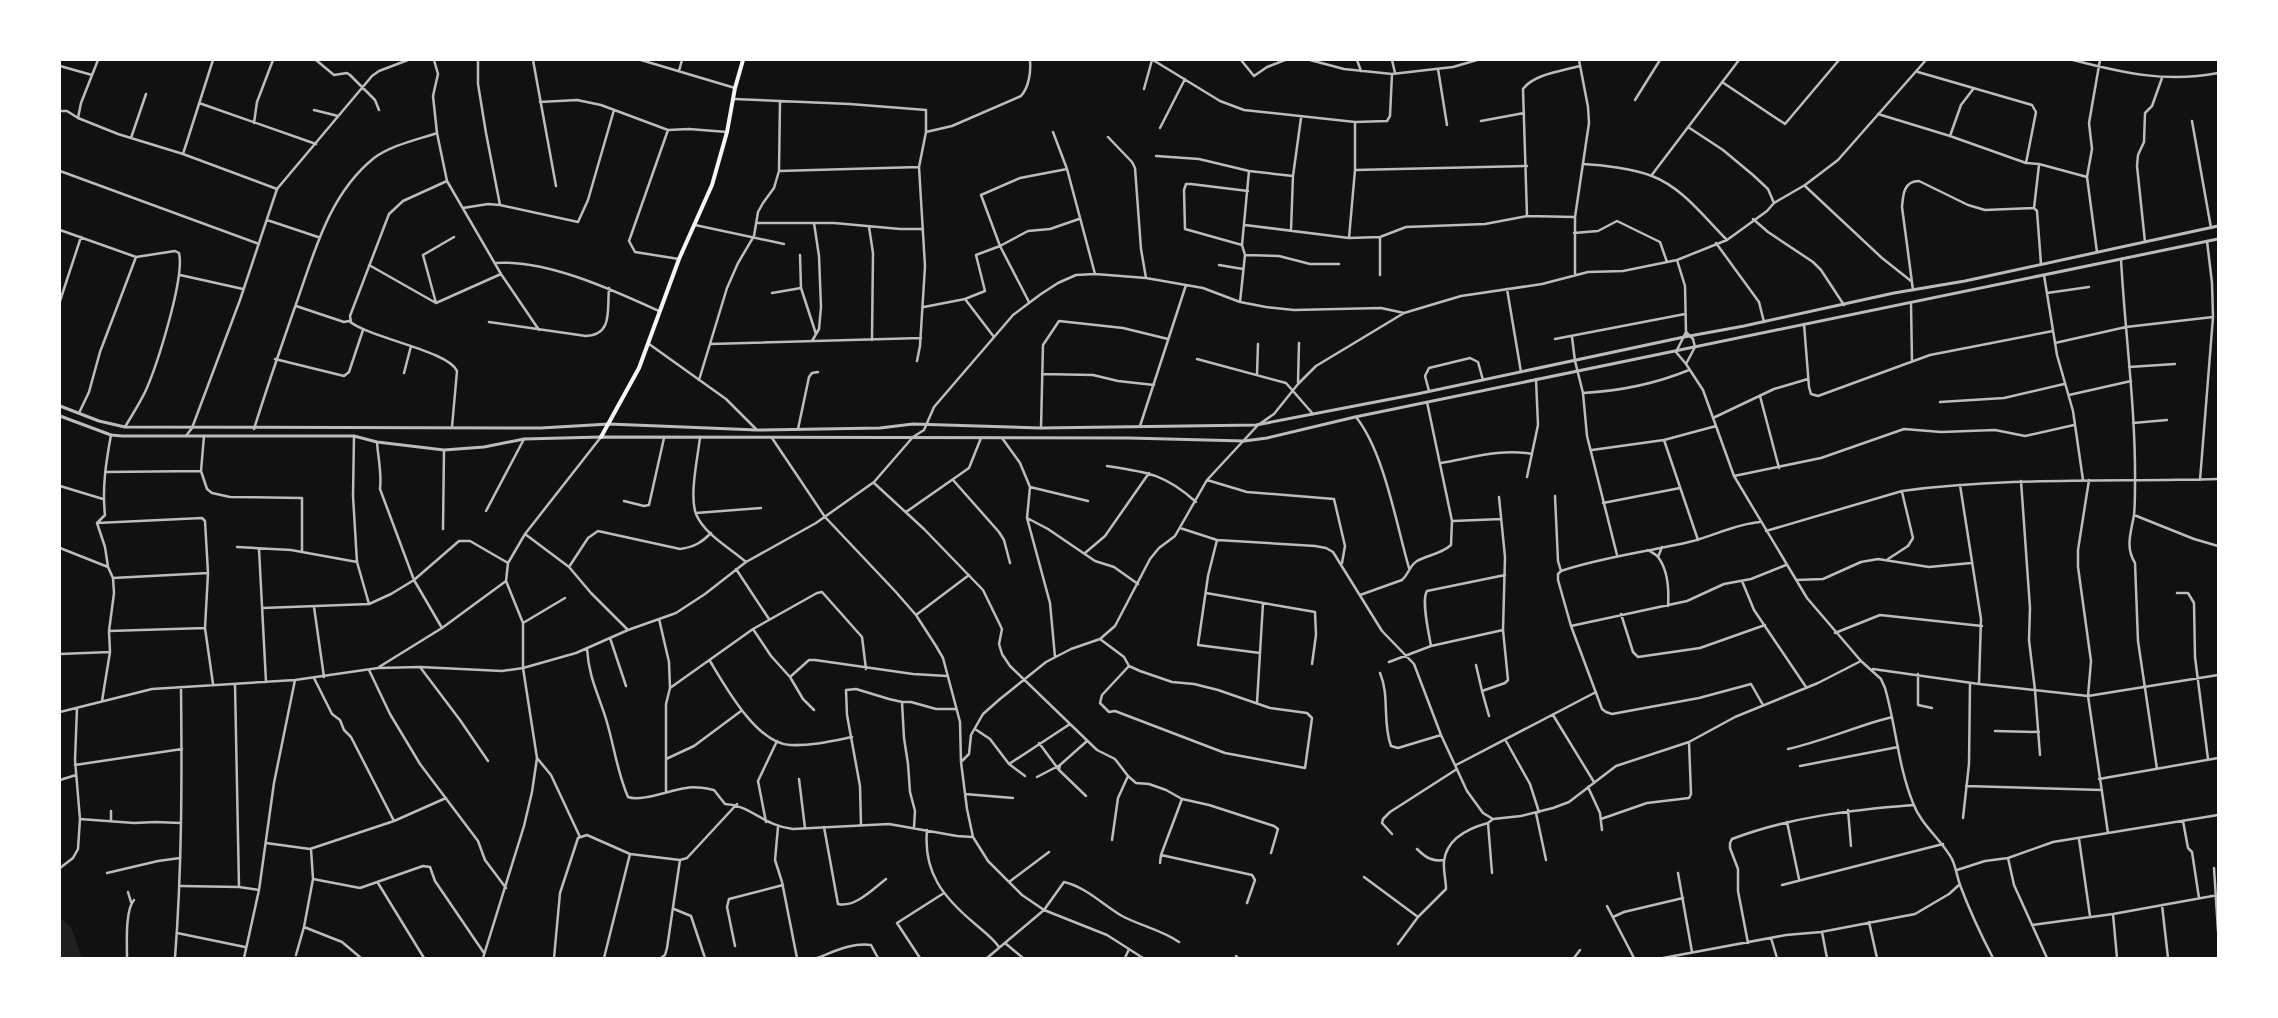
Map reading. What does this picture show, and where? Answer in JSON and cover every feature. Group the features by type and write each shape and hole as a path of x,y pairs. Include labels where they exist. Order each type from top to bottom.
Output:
{"main road":[{"path":"600,437 636,375 679,259 712,185 728,132 735,88 743,60"}],"street":[{"path":"78,118 98,60"},
{"path":"183,154 213,60"},
{"path":"254,123 257,102 273,60"},
{"path":"316,60 334,75 346,73 363,86 375,100 379,110"},
{"path":"185,436 192,428 277,189 375,73 408,60"},
{"path":"434,60 438,74 433,96 437,133 448,181 494,263 539,330"},
{"path":"478,60 478,84 500,205"},
{"path":"533,60 556,186"},
{"path":"641,60 735,88"},
{"path":"679,71 682,60"},
{"path":"926,132 952,126 1021,96 1026,90 1029,80 1030,60"},
{"path":"1144,89 1152,60 1233,107 1301,118 1355,122 1387,121 1390,116 1394,74 1392,60"},
{"path":"1241,60 1254,76 1267,67 1285,60"},
{"path":"1310,60 1344,69 1394,74 1438,69 1467,64 1477,60"},
{"path":"1357,60 1361,71"},
{"path":"1575,275 1575,217 1589,123 1588,107 1579,60"},
{"path":"1635,100 1660,60"},
{"path":"1651,176 1739,60"},
{"path":"1722,82 1785,124 1840,60"},
{"path":"961,762 969,754 971,735 983,714 1055,657 1070,649 1100,640 1107,635 1119,620 1150,559 1159,548 1176,536 1207,480 1258,425 1274,414 1298,384 1316,366 1404,313 1461,296 1542,284 1575,275 1608,270 1623,271 1677,260 1699,252 1716,242 1727,240 1747,226 1753,219 1767,211 1774,203 1804,185 1838,160 1918,72 1926,60"},
{"path":"2074,60 2099,67 2162,78 2191,78 2218,73"},
{"path":"2097,252 2087,178 2092,149 2089,123 2100,60"},
{"path":"60,66 92,75"},
{"path":"1527,216 1527,166 1523,89 1528,83 1580,66"},
{"path":"1438,69 1447,125"},
{"path":"1918,72 2032,105 2035,108 2026,163"},
{"path":"2145,242 2137,166 2138,156 2144,142 2146,113 2152,106 2162,78"},
{"path":"1160,128 1185,79"},
{"path":"1950,136 1961,105 1974,88"},
{"path":"131,138 146,94"},
{"path":"734,99 926,110 926,132 919,167 926,249 921,338 917,361"},
{"path":"540,102 577,100 614,110 668,130 689,129 728,132"},
{"path":"699,380 727,288 738,263 754,236 758,223 758,212 762,203 774,188 779,171 780,101"},
{"path":"199,103 316,144"},
{"path":"314,110 338,116"},
{"path":"463,208 488,204 500,205 578,222 588,200 614,110"},
{"path":"60,111 67,111 78,118 131,138 183,154 277,189"},
{"path":"1482,121 1524,113"},
{"path":"1878,114 1950,136 2026,163 2039,164 2087,178"},
{"path":"1291,230 1293,176 1301,118"},
{"path":"2192,120 2211,228"},
{"path":"1349,238 1355,170 1355,122"},
{"path":"1688,127 1723,150 1768,188 1774,203"},
{"path":"668,130 629,241 634,252 679,259"},
{"path":"1053,132 1067,169 1095,274"},
{"path":"254,429 275,359 296,306 318,237 335,206 353,179 388,149 437,133"},
{"path":"1108,137 1132,162 1135,168 1141,249 1146,278"},
{"path":"1156,156 1199,159 1249,171 1293,176"},
{"path":"1583,164 1651,176 1662,181 1695,207 1727,240"},
{"path":"2034,208 2039,164"},
{"path":"1355,170 1527,166"},
{"path":"779,171 919,167"},
{"path":"1028,302 1000,246 981,195 1020,178 1067,169"},
{"path":"60,171 259,244"},
{"path":"1240,302 1245,255 1242,245 1249,171"},
{"path":"344,322 350,316 389,214 400,203 448,181"},
{"path":"1913,290 1902,207 1907,185 1912,181 1919,181 1968,205 1985,210 2034,208 2038,211 2041,264"},
{"path":"1242,245 1185,229 1184,190 1186,184 1191,184 1248,191"},
{"path":"1804,185 1882,258 1912,281"},
{"path":"1245,224 1349,238 1380,237 1406,228 1485,224 1527,216 1575,217"},
{"path":"923,307 946,304 985,291 976,255 1000,246 1028,230 1050,228 1079,219"},
{"path":"1753,219 1768,232 1813,262 1821,270 1844,305"},
{"path":"267,220 318,237"},
{"path":"1574,232 1598,231 1617,220 1660,242 1667,262"},
{"path":"758,223 814,223 923,228"},
{"path":"812,341 821,321 819,256 814,223"},
{"path":"695,225 754,236 784,244"},
{"path":"60,406 79,414 125,427 254,429 541,428 608,424 757,430 880,428 926,424 1041,428 1258,425 1764,322 2218,226"},
{"path":"869,227 873,253 872,340"},
{"path":"60,230 136,257 177,252 180,258 180,275 160,349 146,389 125,427"},
{"path":"436,303 423,255 454,237"},
{"path":"1380,237 1380,275"},
{"path":"60,301 81,238"},
{"path":"60,416 111,435 354,436 378,442 444,450 484,447 524,439 600,437 1129,438 1244,441 1266,438 1355,417 1536,379 1676,352 1911,301 2218,239"},
{"path":"2200,480 2213,317 2212,283 2207,241"},
{"path":"1716,242 1759,302 1764,322"},
{"path":"800,255 801,288 816,334"},
{"path":"1245,255 1279,256 1310,264 1339,264"},
{"path":"79,414 89,392 100,352 136,257"},
{"path":"2121,258 2131,381 2135,479 2134,515 2129,547 2130,556 2135,563 2138,641 2157,769"},
{"path":"1676,352 1686,332 1684,286 1677,260"},
{"path":"494,263 526,263 609,288 659,311"},
{"path":"369,265 436,303 501,274"},
{"path":"1219,265 1243,269"},
{"path":"60,712 136,692 181,687 295,680 378,668 420,667 502,671 523,668 587,649 628,630 659,619 688,606 746,562 825,516 874,482 913,437 920,434 934,407 1013,315 1028,302 1058,283 1076,275 1095,274 1146,278 1215,292 1240,302 1266,307 1294,310 1381,308 1404,313"},
{"path":"180,275 243,289"},
{"path":"2044,275 2053,331 2074,425 2083,480"},
{"path":"1139,428 1186,286"},
{"path":"2047,293 2089,287"},
{"path":"489,322 586,336 598,334 606,326 609,288"},
{"path":"772,293 801,288"},
{"path":"1507,289 1521,372"},
{"path":"965,299 994,336"},
{"path":"1911,301 1912,362"},
{"path":"296,306 344,322 349,321 363,330 411,346 456,367 452,428"},
{"path":"1555,339 1685,314"},
{"path":"350,316 351,323"},
{"path":"2056,343 2126,327 2213,317"},
{"path":"1041,428 1043,345 1059,321 1123,328 1168,339"},
{"path":"1804,324 1808,379 1811,394 1818,396 1912,362 1915,359 2053,331"},
{"path":"275,359 344,376 349,372 363,330"},
{"path":"1686,332 1695,347 1686,364"},
{"path":"1572,337 1575,361 1583,393 1588,436 1617,556"},
{"path":"709,344 921,338"},
{"path":"1298,384 1299,343"},
{"path":"649,344 726,399 757,430"},
{"path":"1257,375 1258,344"},
{"path":"404,373 411,346"},
{"path":"1676,352 1703,390 1734,476 1806,598 1861,661 1872,669 1885,688 1913,805 1925,824 1943,844 1957,870 1960,884 1993,958"},
{"path":"1429,391 1426,376 1428,368 1470,358 1478,362 1483,380"},
{"path":"1197,360 1286,383 1314,415"},
{"path":"2129,367 2174,364"},
{"path":"1583,393 1617,390 1647,384 1689,370"},
{"path":"798,429 809,377 812,373 818,372"},
{"path":"1042,374 1093,375 1118,381 1154,384"},
{"path":"1528,477 1538,425 1536,379"},
{"path":"1713,418 1791,383 1808,379"},
{"path":"2068,396 2131,381"},
{"path":"1940,402 2004,398 2064,384"},
{"path":"1760,396 1779,468"},
{"path":"1409,568 1418,561 1446,550 1451,545 1452,522 1427,402"},
{"path":"1355,417 1365,430 1378,462 1409,568 1407,576 1402,580 1360,595"},
{"path":"2133,423 2166,420"},
{"path":"1734,476 1821,458 1904,429 1941,432 1995,430 2025,436 2074,425"},
{"path":"1592,450 1664,440 1716,426"},
{"path":"97,523 105,515 103,500 105,472 111,435"},
{"path":"204,436 201,471 206,488 212,493 246,498 302,498 302,552"},
{"path":"354,436 353,496 357,562 369,604"},
{"path":"700,436 694,493 696,513 711,533 746,562"},
{"path":"483,958 506,888 532,792 537,758 523,668 523,624 506,581 508,563 525,534 600,437"},
{"path":"624,501 649,505 664,438"},
{"path":"772,438 825,516 868,560 916,615 943,658 960,722 961,762 973,837 988,861 1022,895 1044,910 1067,921 1093,929 1115,940 1143,958"},
{"path":"906,512 970,468 981,438"},
{"path":"1002,438 1020,463 1030,487 1027,518 1050,603 1055,657"},
{"path":"486,511 524,439"},
{"path":"1664,440 1698,540"},
{"path":"378,442 378,461 382,477 380,489 414,580 442,628"},
{"path":"443,529 444,450"},
{"path":"1441,463 1504,452 1518,451 1532,454"},
{"path":"1107,466 1148,473 1168,480 1196,502"},
{"path":"105,472 201,471"},
{"path":"1085,553 1105,536 1148,473"},
{"path":"1766,531 1902,491 1960,484 2135,479 2218,480"},
{"path":"953,480 999,532 1004,540 1010,563"},
{"path":"1207,480 1246,492 1334,499 1345,546 1342,565"},
{"path":"2089,480 2078,550 2078,567 2090,661 2088,696 2108,833"},
{"path":"2021,481 2030,608 2029,640 2040,755"},
{"path":"874,482 983,590 1002,630 999,644 1002,654 1024,681 1035,689 1087,741 1097,750 1115,759 1136,783 1157,786 1182,799 1240,814 1277,827 1272,853"},
{"path":"1960,484 1982,626 1979,684"},
{"path":"60,486 103,500"},
{"path":"1030,487 1088,501"},
{"path":"1603,503 1680,488"},
{"path":"1888,559 1908,546 1913,538 1902,491"},
{"path":"1555,496 1558,562 1561,571"},
{"path":"1482,691 1505,684 1508,680 1503,630 1504,575 1499,497"},
{"path":"696,513 761,508"},
{"path":"2134,515 2194,539 2218,546"},
{"path":"97,523 202,518 205,520 208,573 205,628 214,685"},
{"path":"1027,518 1048,529 1095,561 1114,568 1138,584"},
{"path":"1452,522 1501,519"},
{"path":"1760,522 1734,526 1698,540 1617,556 1561,571 1558,574 1558,580 1571,626 1602,709 1606,712 1612,714 1700,698 1751,684 1763,705"},
{"path":"97,523 105,547 108,567 113,578 114,593 109,631 110,652 102,701"},
{"path":"1180,528 1217,540 1326,548 1338,557 1382,631 1407,656 1418,674 1441,734 1457,769 1475,803 1483,813 1493,819"},
{"path":"569,567 588,538 598,531 680,549 694,547 711,533"},
{"path":"525,534 569,567 578,579 628,630"},
{"path":"1217,540 1212,554 1198,645 1260,653"},
{"path":"263,608 369,604 392,594 414,580 459,541 470,541 508,563"},
{"path":"237,547 291,550 357,562"},
{"path":"1658,557 1662,547"},
{"path":"60,548 108,567"},
{"path":"259,549 266,682"},
{"path":"1648,550 1658,557 1668,586 1668,606"},
{"path":"1796,580 1824,578 1861,562 1888,559 1929,567 1971,563"},
{"path":"1571,626 1687,601 1724,584 1766,574 1786,564"},
{"path":"736,569 769,619"},
{"path":"113,578 208,573"},
{"path":"916,615 969,575"},
{"path":"1431,646 1424,602 1424,594 1427,591 1504,575"},
{"path":"378,668 442,628 506,581"},
{"path":"1742,581 1754,610 1806,687"},
{"path":"670,688 752,629 822,592 862,637 866,668"},
{"path":"1206,593 1315,612 1316,635 1312,664"},
{"path":"2177,594 2188,593 2194,603 2194,656 2208,759"},
{"path":"523,624 565,598"},
{"path":"1257,704 1263,603"},
{"path":"314,607 324,677"},
{"path":"1621,614 1633,652 1638,656 1700,648 1765,625"},
{"path":"1835,633 1880,615 1982,626"},
{"path":"659,619 669,662 670,688 666,704 666,792"},
{"path":"109,631 205,628"},
{"path":"752,629 771,656 790,677 803,700 814,710"},
{"path":"1389,662 1431,646 1503,630"},
{"path":"610,638 626,686"},
{"path":"1100,640 1124,658 1129,666 1172,682 1206,687 1257,704 1310,715 1312,718 1305,768 1225,754 1115,712 1109,712 1100,703 1102,695 1129,666"},
{"path":"587,649 588,670 606,719 619,776 628,797 636,800 688,787 714,790 725,804 737,804 766,822 778,827 805,828 890,824 973,837"},
{"path":"60,654 110,652"},
{"path":"790,677 809,660 927,676 947,676"},
{"path":"710,661 741,711 777,741 789,745 852,737"},
{"path":"1398,944 1418,917 1446,889 1444,860 1450,847 1463,832 1488,823 1493,819 1538,812 1568,802 1616,766 1689,742 1763,705 1861,661"},
{"path":"1476,666 1489,716"},
{"path":"420,667 488,761"},
{"path":"1872,669 1979,684 2088,696 2218,675"},
{"path":"369,670 390,714 420,764 478,841 485,860 506,888"},
{"path":"1380,673 1385,688 1385,728 1391,746 1398,748 1441,734"},
{"path":"1918,674 1918,705 1932,708"},
{"path":"314,678 332,714 340,720 344,730 351,737 394,821"},
{"path":"244,958 259,890 274,783 295,680"},
{"path":"1963,818 1969,747 1970,682"},
{"path":"235,684 239,887"},
{"path":"175,958 180,886 180,824 183,802 181,687"},
{"path":"861,825 860,786 852,737 846,715 846,690 856,689 936,709 956,708"},
{"path":"1456,765 1596,692"},
{"path":"902,702 910,792 915,811 914,827"},
{"path":"60,868 74,858 77,853 80,819 75,765 77,708"},
{"path":"666,759 694,746 741,711"},
{"path":"1553,715 1594,782"},
{"path":"1788,749 1864,724 1892,717"},
{"path":"1009,764 1070,724"},
{"path":"975,729 990,739 1009,764 1025,776"},
{"path":"1995,731 2039,732"},
{"path":"1506,740 1530,784 1538,812 1546,860"},
{"path":"766,822 758,781 777,741"},
{"path":"1037,777 1060,765 1087,741"},
{"path":"1601,819 1647,803 1689,798 1691,794 1689,742"},
{"path":"1039,743 1056,767 1086,796"},
{"path":"1800,766 1898,747"},
{"path":"75,765 182,749"},
{"path":"537,758 551,775 580,837 560,893 554,958"},
{"path":"2099,779 2218,758"},
{"path":"1059,770 1060,765"},
{"path":"1392,834 1382,823 1383,819 1390,812 1457,769"},
{"path":"60,780 76,775"},
{"path":"1112,840 1118,798 1128,776"},
{"path":"799,779 805,828"},
{"path":"1966,786 2102,790"},
{"path":"1588,787 1601,819 1602,830"},
{"path":"965,794 1013,798"},
{"path":"266,843 311,848 394,821 446,798"},
{"path":"1160,863 1161,854 1182,799"},
{"path":"580,837 587,835 630,854 680,860 687,858 697,849 737,804"},
{"path":"1748,944 1738,891 1738,869 1730,843 1732,839 1786,822 1848,810 1913,805"},
{"path":"1848,810 1851,846"},
{"path":"111,811 111,820"},
{"path":"1957,870 1985,861 2008,858 2036,846 2218,815"},
{"path":"80,819 180,824"},
{"path":"2182,821 2188,848 2192,852 2199,898"},
{"path":"1786,822 1799,879"},
{"path":"1488,823 1492,873"},
{"path":"778,827 775,860 783,885 797,958"},
{"path":"824,827 838,904 844,905 858,900 886,880"},
{"path":"926,830 927,861 937,885 957,908 993,938 999,947"},
{"path":"2079,839 2090,916"},
{"path":"1782,885 1799,879 1888,859 1943,844"},
{"path":"296,955 304,927 313,879 314,864 311,848"},
{"path":"1417,849 1436,862 1444,860"},
{"path":"1009,882 1049,852"},
{"path":"604,958 630,854"},
{"path":"1161,854 1252,874 1255,880 1247,903"},
{"path":"107,873 180,858"},
{"path":"2008,858 2014,886 2047,958"},
{"path":"661,958 665,955 674,909 680,860"},
{"path":"313,879 360,888 423,866 430,867 435,881 484,953"},
{"path":"2214,868 2218,931"},
{"path":"1678,872 1692,952"},
{"path":"1364,877 1418,917"},
{"path":"987,958 1044,910 1064,882 1088,893 1121,915 1168,934 1180,942"},
{"path":"378,883 424,958"},
{"path":"1664,958 1748,944 1786,935 1822,932 1915,914 1949,894 1960,884"},
{"path":"735,946 727,906 730,899 783,885"},
{"path":"180,886 239,887 259,890"},
{"path":"127,958 128,915 131,903 128,892"},
{"path":"920,958 897,923 944,893"},
{"path":"2032,925 2113,914 2217,895"},
{"path":"1613,917 1624,912 1683,898"},
{"path":"131,903 134,900"},
{"path":"2162,905 2168,958"},
{"path":"1607,906 1634,958"},
{"path":"674,909 692,916 705,958"},
{"path":"2113,914 2117,958"},
{"path":"1869,922 1877,958"},
{"path":"304,927 342,942 361,958"},
{"path":"1822,932 1827,958"},
{"path":"177,933 245,947"},
{"path":"1771,938 1777,958"},
{"path":"1005,943 1023,958"},
{"path":"817,958 852,946 865,944 871,945 878,958"},
{"path":"1125,958 1129,949"},
{"path":"1574,958 1580,950"}],"shaded area":[{"path":"60,918 71,927 82,958 60,958"}]}
